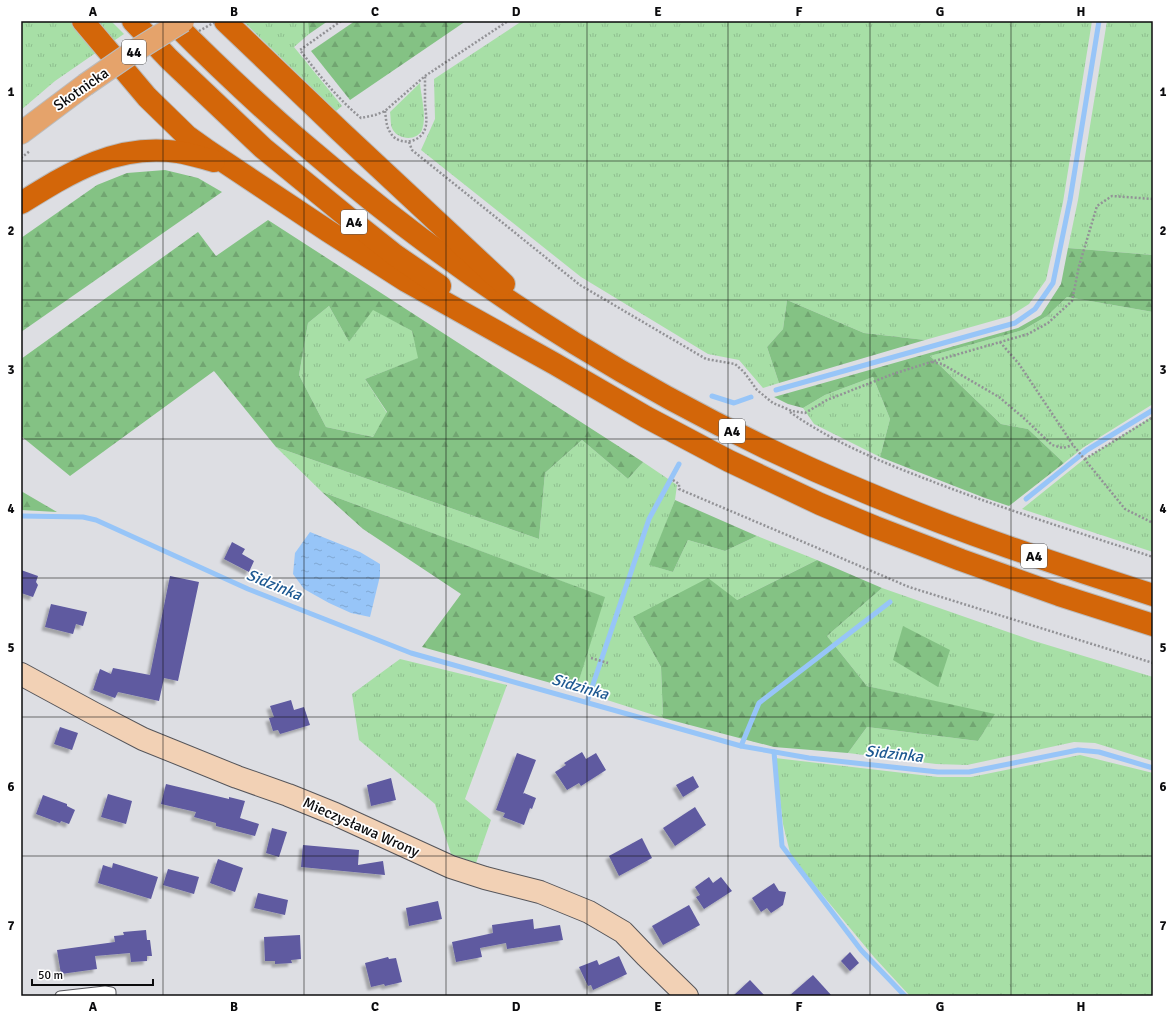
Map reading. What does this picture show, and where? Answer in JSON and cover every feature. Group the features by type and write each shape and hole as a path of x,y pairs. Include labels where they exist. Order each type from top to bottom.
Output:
{"highway":[{"path":"82,21 147,97 187,136 328,231 406,281 555,364"},
{"name":"A4","path":"133,21 169,59 263,148 356,224 396,255 455,297 555,364 646,417 728,461 820,504 961,560 1060,595 1153,625"},
{"name":"A4","path":"172,21 253,99 372,201 444,255 555,332 701,415 772,451 848,485 967,532 1071,569 1153,595"},
{"path":"225,21 555,332"},
{"path":"21,203 75,171 114,156 155,151 178,152 231,166"}],"main road":[{"name":"Skotnicka","path":"21,133 85,85 130,54 183,21"}],"street":[{"name":"Mieczysława Wrony","path":"21,674 143,739 237,777 336,814 451,867 485,878 540,892 589,912 623,932 687,996"}],"lane":[{"path":"60,996 106,991 111,992 111,996"}],"path":[{"path":"341,21 300,50 351,110 361,118 385,111 425,76 508,21"},
{"path":"385,111 390,134 399,140 409,142 420,137 425,129 425,76"},
{"path":"409,142 412,150 580,285 706,359 735,364 744,372 757,390 773,403 792,411 805,413 827,400 893,374 1028,334 1048,323 1072,301 1079,266 1097,206 1112,196 1153,199"},
{"path":"1000,342 1019,364 1073,445 1125,509 1153,523"},
{"path":"931,362 942,364 999,397 1052,445 1063,448 1073,445"},
{"path":"786,409 811,427 878,460 984,502 1153,557"},
{"path":"1085,459 1153,417"},
{"path":"673,480 679,484 679,489 909,587 1153,663"},
{"path":"591,658 608,663"}],"green space":[{"path":"21,21 70,21 97,52 55,81 21,110"},
{"path":"94,21 111,21 124,34 112,42"},
{"path":"243,21 308,21 309,34 294,47 342,106 336,111"},
{"path":"308,21 328,21 309,34"},
{"path":"355,21 466,21 350,100 311,51"},
{"path":"522,21 1092,21 1063,202 1046,280 1029,304 1010,316 925,340 864,333 787,300 783,329 767,347 779,383 763,388 739,360 708,354 581,277 421,150 435,119 434,79"},
{"path":"1107,21 1153,21 1153,255 1068,248 1078,200"},
{"path":"420,83 424,113 422,130 420,134 416,136 408,138 399,136 392,128 390,112"},
{"path":"165,170 198,178 222,192 21,332 21,238 97,185 127,173"},
{"path":"268,220 643,462 628,479 582,440 545,473 539,539 276,447 214,371 70,476 21,436 21,359 198,232 216,256","holes":["329,306 349,342 373,310 412,331 418,358 365,379 387,412 373,437 326,427 299,375 308,323"]},
{"path":"1068,248 1153,255 1153,312 1067,297 1047,316 1023,330 930,356 1001,424 1028,429 1064,463 1009,506 880,457 890,419 873,377 825,395 803,408 788,404 774,397 1018,328 1041,315 1061,284"},
{"path":"1067,297 1153,312 1153,404 1084,447 1064,463 1028,429 1001,424 930,356 1023,330 1047,316"},
{"path":"787,300 864,333 925,340 779,383 767,347 783,329"},
{"path":"329,306 349,342 373,309 412,331 419,358 365,379 387,413 373,437 326,427 299,375 308,323"},
{"path":"873,377 890,419 880,457 814,424 803,408 825,395"},
{"path":"1153,416 1153,552 1022,509 1083,460"},
{"path":"582,440 628,479 643,462 677,485 675,500 650,565 673,572 688,540 725,551 757,536 817,560 737,600 633,617 661,667 663,718 576,690 604,597 322,492 276,447 539,539 545,473"},
{"path":"21,491 57,512 21,510"},
{"path":"322,492 605,597 576,690 422,647 461,594 363,529"},
{"path":"675,500 757,536 725,551 688,540 673,572 649,565"},
{"path":"817,560 882,588 827,636 867,686 995,714 978,741 867,727 848,753 774,747 663,718 661,667 633,617 708,578 737,600"},
{"path":"882,588 1031,640 1153,677 1153,761 1095,743 1074,742 967,765 936,764 848,753 867,727 978,741 994,715 867,686 827,636"},
{"path":"903,626 950,650 938,687 893,660"},
{"path":"400,659 507,685 465,799 491,820 476,863 451,854 435,804 359,740 352,694"},
{"path":"1080,755 1153,773 1153,996 910,996 874,957 791,857 783,824 775,758 938,777 971,777"}],"water":[{"path":"310,532 360,552 380,564 380,576 370,617 351,613 329,603 304,589 293,574 295,553"}],"building":[{"path":"232,542 245,549 242,554 254,561 249,572 224,559"},
{"path":"21,570 38,576 36,582 38,585 33,597 21,593"},
{"path":"170,576 199,582 178,681 164,678 159,701 118,692 115,698 93,690 100,669 111,674 113,668 150,675"},
{"path":"51,604 87,612 83,626 76,624 73,634 45,627"},
{"path":"291,700 294,710 304,707 310,725 280,734 278,730 273,731 269,718 274,717 270,706"},
{"path":"60,727 78,733 72,750 54,744"},
{"path":"582,752 586,759 596,753 606,770 581,786 579,783 567,790 555,772 566,765 564,763"},
{"path":"517,753 536,760 523,794 524,793 536,798 532,809 530,808 524,825 503,817 505,813 496,810"},
{"path":"693,776 699,787 683,797 676,785"},
{"path":"391,778 396,800 371,806 367,785"},
{"path":"166,784 229,799 229,797 245,801 240,818 259,824 255,836 216,826 216,823 194,817 196,812 161,804"},
{"path":"108,794 132,801 126,824 101,817"},
{"path":"43,795 67,804 67,806 75,810 69,824 61,821 60,823 36,814"},
{"path":"695,807 706,825 675,846 663,828"},
{"path":"272,828 287,832 279,857 266,853"},
{"path":"642,838 652,858 619,876 609,856"},
{"path":"303,845 359,850 358,865 383,861 385,875 301,867"},
{"path":"218,859 243,868 235,892 210,883"},
{"path":"113,863 158,877 151,899 98,883 103,865 112,868"},
{"path":"168,869 199,877 194,894 163,885"},
{"path":"709,877 713,883 721,877 732,891 704,909 696,897 700,895 695,887"},
{"path":"774,883 779,891 786,892 783,905 771,913 767,908 761,912 752,898"},
{"path":"258,893 288,900 285,915 254,908"},
{"path":"438,901 442,919 409,926 406,908"},
{"path":"689,905 700,925 663,945 652,926"},
{"path":"533,919 534,929 560,925 563,940 507,949 506,943 480,948 482,957 456,962 452,942 493,933 492,925"},
{"path":"146,930 147,940 150,940 152,956 147,956 147,961 131,962 130,953 95,956 97,969 61,974 57,950 115,942 114,936 124,935 123,932"},
{"path":"300,935 301,959 291,960 292,963 275,964 275,961 265,961 264,937"},
{"path":"850,952 859,963 850,971 841,961"},
{"path":"619,956 627,974 593,990 591,985 588,986 579,967 597,960 599,965"},
{"path":"388,957 389,959 396,958 402,982 385,986 384,984 371,987 365,963"},
{"path":"813,975 832,996 789,996"},
{"path":"750,980 765,996 733,996"}],"waterway":[{"path":"776,390 1015,323 1035,309 1053,283 1070,200 1099,21"},
{"path":"712,396 734,403 751,397"},
{"path":"1026,499 1087,450 1153,410"},
{"path":"587,702 649,519 679,464"},
{"name":"Sidzinka","path":"21,516 83,517 96,520 248,589 411,653 741,746 809,758 938,772 969,772 1078,750 1099,752 1153,768"},
{"path":"741,746 759,703 890,602"},
{"path":"774,752 782,846 861,950 905,996"}]}
